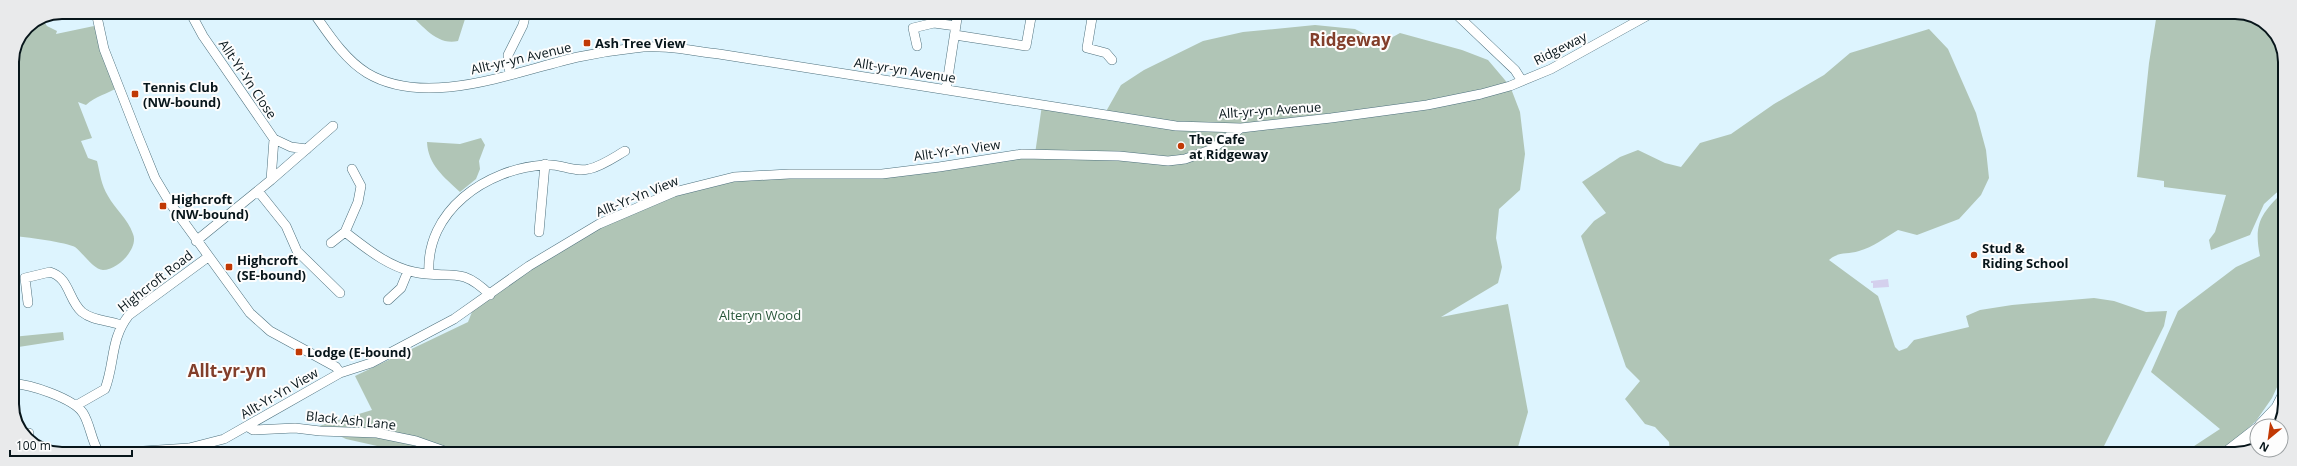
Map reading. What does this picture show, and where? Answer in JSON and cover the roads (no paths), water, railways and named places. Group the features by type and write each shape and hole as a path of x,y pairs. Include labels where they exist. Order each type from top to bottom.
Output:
{"highway":[{"path":"2269,418 2277,409"},
{"path":"2235,447 2249,436"}],"street":[{"path":"98,19 104,49 155,178 196,241 250,313 270,331 336,367 340,373"},
{"name":"Allt-Yr-Yn Close","path":"194,19 203,36 274,139 291,147 307,149"},
{"name":"Allt-yr-yn Avenue","path":"318,19 331,38 366,72 381,80 410,87 431,89 510,75 579,57 650,47 727,56 1176,126 1241,128 1427,105 1481,94 1522,81"},
{"path":"510,75 508,56 524,19"},
{"path":"946,90 957,19"},
{"path":"917,46 913,28 934,23 956,30 1026,46 1031,19"},
{"path":"1092,19 1087,48 1106,53 1112,60"},
{"path":"1461,19 1515,70 1522,81"},
{"name":"Ridgeway","path":"1522,81 1588,50 1642,19"},
{"path":"196,241 271,180 333,126"},
{"name":"Allt-Yr-Yn View","path":"193,447 224,439 248,427 340,373 371,363 454,319 529,266 599,224 674,192 734,177 789,174 882,174 1022,154 1111,156 1168,162 1185,159 1210,150 1241,128"},
{"name":"Allt-Yr-Yn Close","path":"271,180 274,139"},
{"path":"429,274 429,256 437,228 461,200 482,183 521,168 545,164 557,165 576,170 588,170 625,152"},
{"path":"539,232 545,164"},
{"path":"331,243 345,232 358,202 362,186 352,169"},
{"path":"258,190 286,226 297,251 340,294"},
{"path":"345,232 374,254 408,271 429,274 457,274 468,277 490,295"},
{"name":"Highcroft Road","path":"77,405 104,389 112,350 121,325 129,315 208,257"},
{"path":"388,300 401,288 408,271"},
{"path":"28,303 25,278 50,272 61,278 83,313 90,317 121,325"},
{"path":"19,385 29,386 77,405 84,414 96,447"},
{"name":"Black Ash Lane","path":"248,427 253,430 294,428 320,431 377,433 431,447"}],"place":[{"name":"Ash Tree View","path":"587,43"},
{"name":"Tennis Club (NW-bound)","path":"135,94"},
{"name":"The Cafe at Ridgeway","path":"1181,146"},
{"name":"Highcroft (NW-bound)","path":"163,206"},
{"name":"Stud & Riding School","path":"1974,255"},
{"name":"Highcroft (SE-bound)","path":"229,267"},
{"name":"Lodge (E-bound)","path":"299,352"}],"district":[{"name":"Ridgeway","path":"1350,39"},
{"name":"Allt-yr-yn","path":"227,370"}],"park label":[{"name":"Alteryn Wood","path":"760,315"}]}
